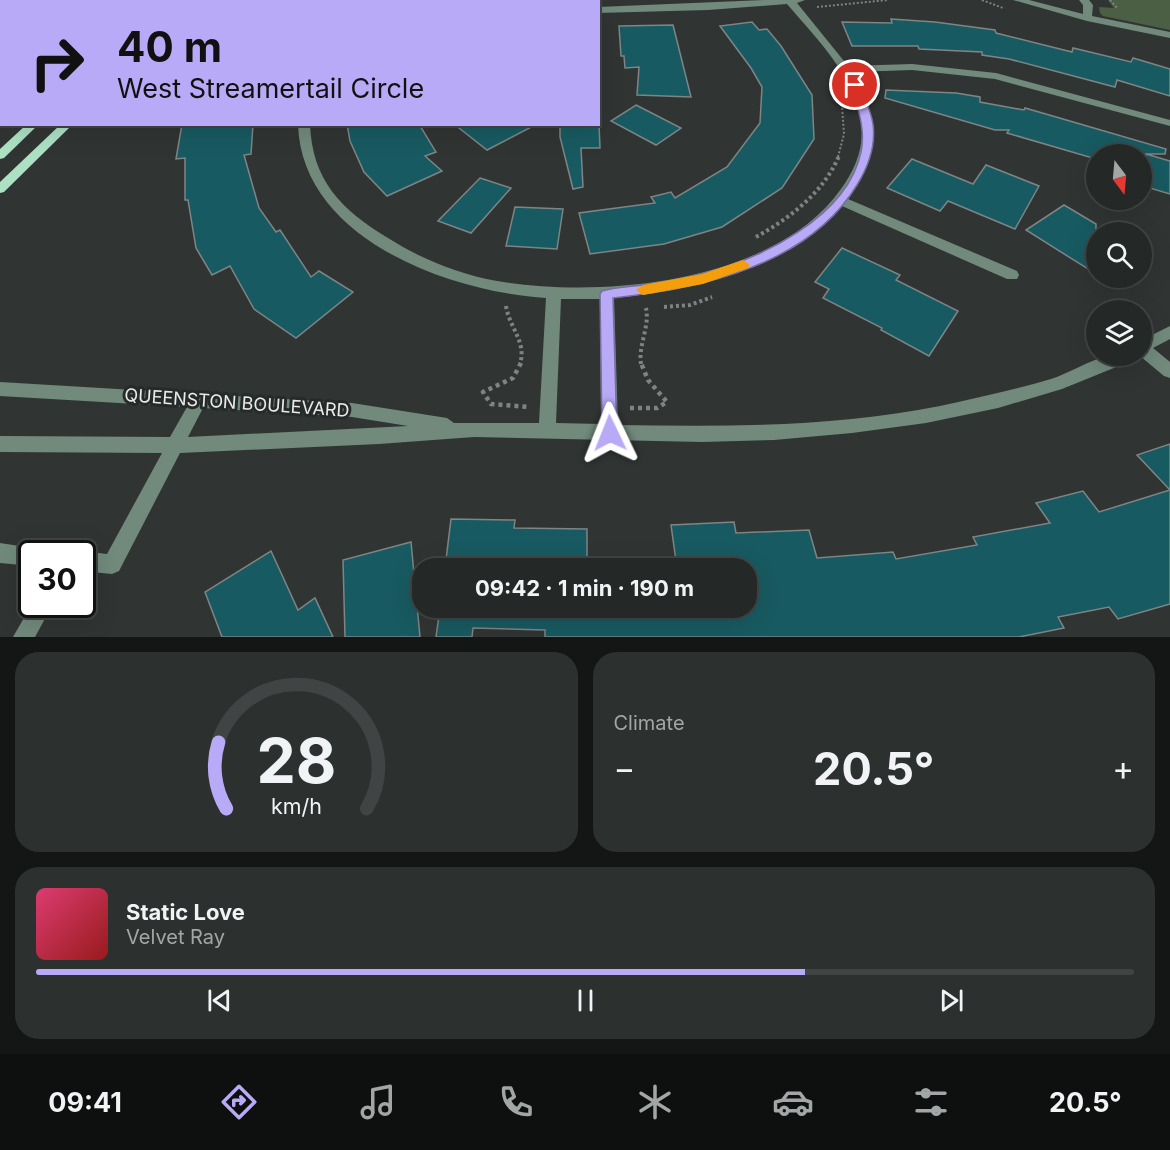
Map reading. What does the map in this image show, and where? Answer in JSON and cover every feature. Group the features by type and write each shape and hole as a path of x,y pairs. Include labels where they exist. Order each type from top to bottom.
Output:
{"main road":[{"path":"0,155 31,126"},
{"path":"0,189 66,126"}],"street":[{"path":"1018,0 1087,18 1170,35"},
{"path":"1084,0 1088,5 1087,18"},
{"path":"304,126 308,158 317,181 329,200 385,246 423,264 467,278 554,300 583,294 607,301 703,279 755,261 793,242 842,201 867,152 868,124 863,104 847,69 796,1 708,7 600,10"},
{"path":"847,69 912,67 996,76 1170,123"},
{"path":"842,201 1012,275"},
{"path":"547,431 554,300"},
{"path":"607,301 610,433"},
{"path":"1152,342 1170,332"},
{"path":"1152,356 1170,371"},
{"name":"QUEENSTON BOULEVARD","path":"0,444 177,445 379,436 474,429 610,433 774,432 852,426 926,416 998,401 1102,366"},
{"name":"QUEENSTON BOULEVARD","path":"0,389 352,410 474,429"},
{"path":"96,562 112,564 199,400"},
{"path":"0,553 18,555"},
{"path":"23,637 35,618"}],"path":[{"path":"817,15 817,7 888,0"},
{"path":"747,241 797,211 830,174 844,142 842,103"},
{"path":"607,301 646,308 690,305 721,293"},
{"path":"548,408 491,404 483,392 513,378 522,356 518,336 507,316 506,306 554,300"},
{"path":"609,408 657,408 667,402 643,375 640,358 642,338 649,318 646,308"}],"green space":[{"path":"1108,0 1170,0 1170,30 1103,16 1099,7 1114,8"}],"building":[{"path":"891,19 995,30 996,33 1072,52 1073,48 1131,62 1133,58 1170,69 1170,96 1117,80 1115,87 1009,59 982,55 982,52 919,49 918,46 852,46 842,22 892,23"},
{"path":"752,22 759,30 767,29 781,46 812,95 814,139 782,188 722,227 664,244 590,254 579,213 655,203 651,197 671,192 675,198 727,167 760,123 762,87 720,26"},
{"path":"673,25 691,97 637,95 639,67 625,68 624,56 621,56 619,26"},
{"path":"886,90 956,93 980,97 980,102 1024,110 1025,108 1149,144 1086,144 1086,156 1007,133 1009,130 995,130 885,98"},
{"path":"636,105 681,128 656,145 611,121"},
{"path":"182,126 253,126 251,154 244,155 259,208 276,232 280,230 311,277 319,271 353,292 296,338 254,309 230,266 212,275 196,248 188,200 185,200 185,158 176,159"},
{"path":"347,126 420,126 436,152 425,156 442,171 387,196 364,172 350,141"},
{"path":"457,126 533,126 487,150"},
{"path":"560,126 599,126 600,148 581,148 583,187 573,189 560,137"},
{"path":"1152,145 1166,149 1165,154 1152,154"},
{"path":"1152,156 1170,161 1170,194 1152,189"},
{"path":"912,159 973,184 986,165 1039,186 1015,229 948,201 940,211 887,188"},
{"path":"480,178 511,188 471,233 438,221"},
{"path":"1064,205 1093,222 1086,222 1086,268 1026,230"},
{"path":"515,207 563,209 557,249 506,246"},
{"path":"842,248 900,275 896,280 958,311 929,356 881,330 882,328 823,298 829,289 815,282"},
{"path":"1170,444 1170,490 1137,455"},
{"path":"1170,490 1170,604 1118,619 1109,607 1058,617 1064,628 1019,637 545,637 545,630 473,628 472,637 436,637 439,618 757,618 757,558 676,558 671,525 734,522 736,533 809,530 817,558 893,552 896,559 977,545 973,537 1050,523 1036,503 1083,491 1099,512"},
{"path":"451,519 515,520 514,528 587,529 587,558 446,558"},
{"path":"411,542 412,618 418,618 420,637 345,637 343,560"},
{"path":"271,551 298,610 315,598 333,637 222,637 205,592"}],"slow traffic":[{"path":"643,290 703,279 743,265"}],"route":[{"path":"610,433 607,294 653,289 703,279 755,261 793,242 820,221 842,201 867,152 868,124 855,85"}]}
